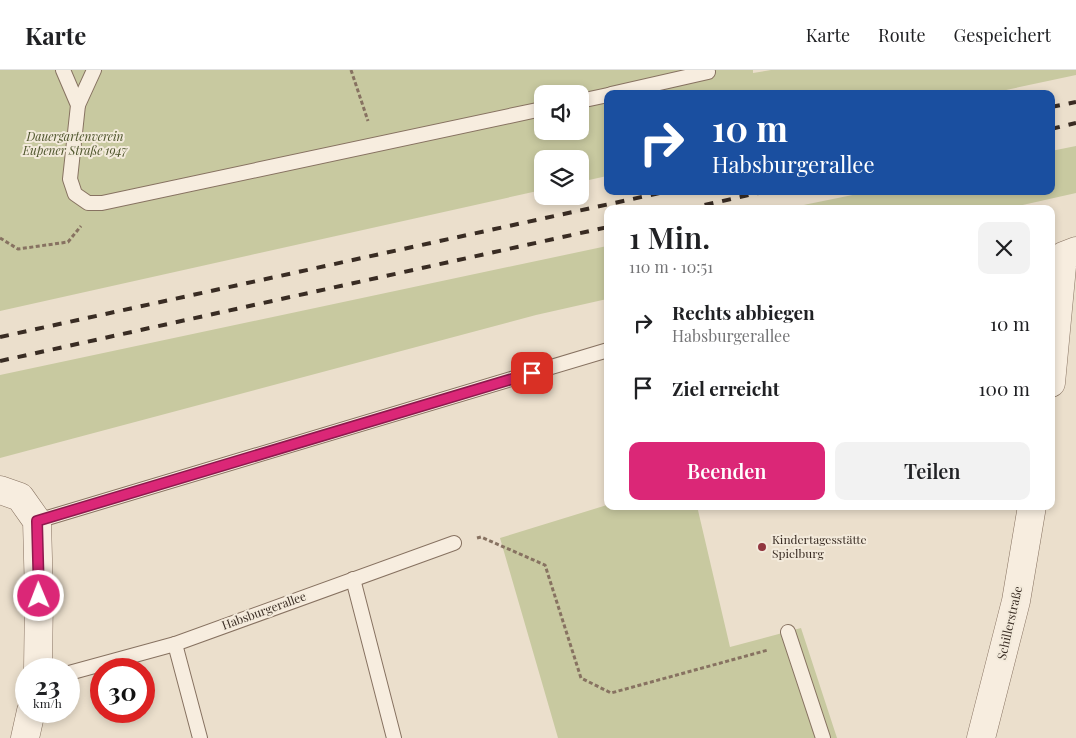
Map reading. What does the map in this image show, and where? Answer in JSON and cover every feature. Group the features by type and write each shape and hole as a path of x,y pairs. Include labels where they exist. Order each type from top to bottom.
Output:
{"street":[{"path":"1055,341 1063,256 1076,251"},
{"path":"0,490 20,497 37,521 38,658"},
{"name":"Schillerstraße","path":"982,738 1016,601 1031,510"},
{"path":"25,738 28,723"}],"lane":[{"path":"63,70 78,105"},
{"path":"94,70 78,105 70,179 75,194 88,203 102,203 534,111"},
{"path":"627,90 708,72"},
{"path":"589,99 604,95"},
{"path":"37,521 604,351"},
{"name":"Habsburgerallee","path":"80,670 175,644 454,543"},
{"path":"353,579 394,738"},
{"path":"788,632 823,738"},
{"path":"175,644 200,738"}],"path":[{"path":"351,70 376,145"},
{"path":"0,238 18,249 68,242"},
{"path":"454,543 481,537 545,565 581,678 611,693 763,651"}],"green space":[{"name":"Dauergartenverein Eupener Straße 1947","path":"0,70 753,70 753,73 771,70 1076,70 1076,75 1006,90 604,90 604,177 589,180 589,150 534,150 534,192 0,311"},
{"path":"1076,146 1076,193 1023,205 804,205 852,195 1055,195 1055,150"},
{"path":"604,247 604,300 536,315 0,458 0,375"},
{"path":"604,506 604,510 698,510 730,647 801,628 837,738 558,738 500,538"}],"railway":[{"path":"1055,106 1076,102"},
{"path":"1055,128 1076,123"},
{"path":"605,205 651,195"},
{"path":"705,205 749,195"},
{"path":"0,337 604,205"},
{"path":"0,361 604,228"}],"place":[{"name":"Kindertagesstätte Spielburg","path":"762,547"}],"route":[{"path":"39,596 37,521 532,373"}]}
